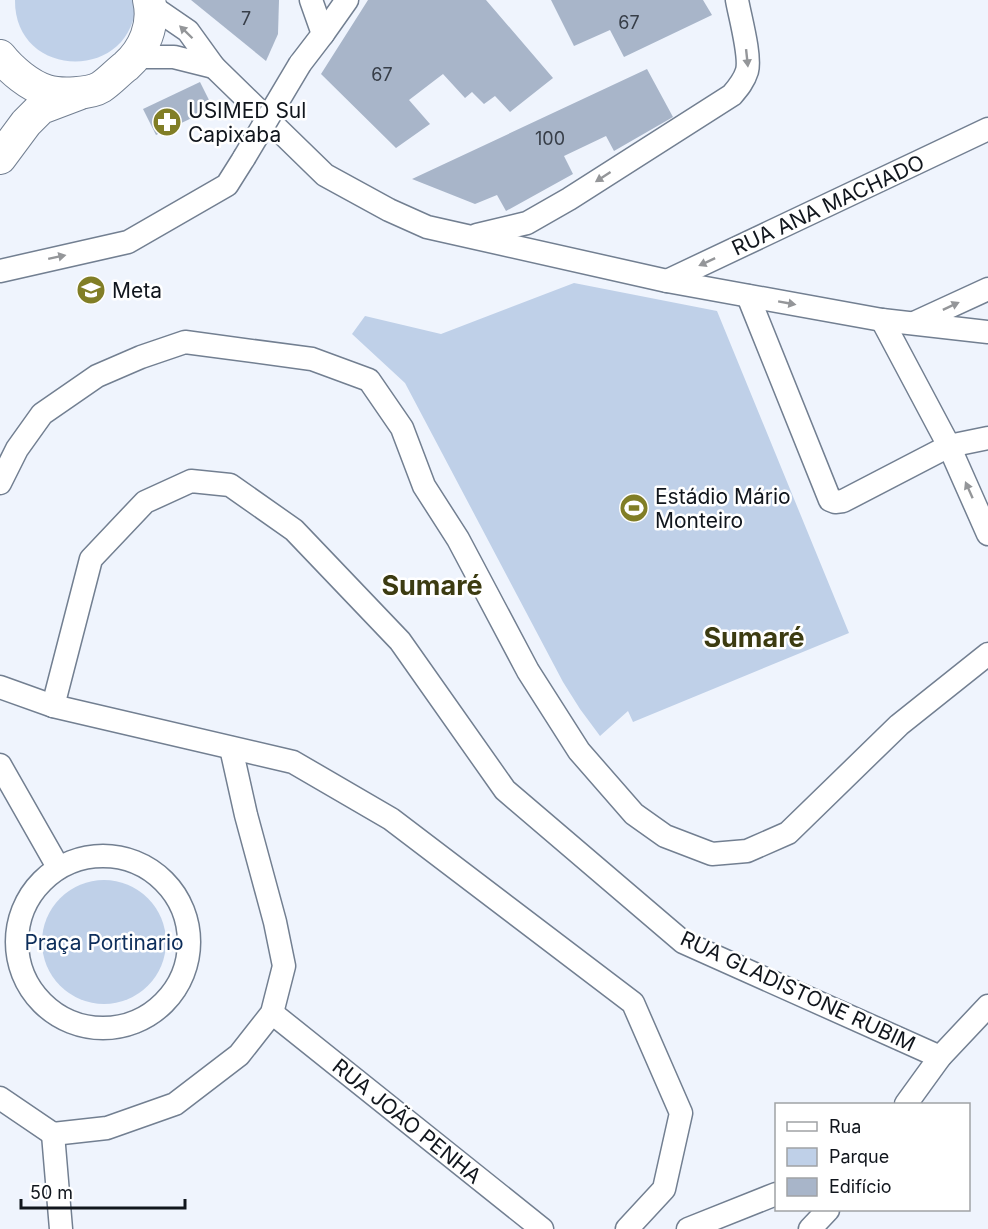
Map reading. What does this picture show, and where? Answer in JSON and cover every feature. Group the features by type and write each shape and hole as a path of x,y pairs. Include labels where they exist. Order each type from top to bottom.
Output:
{"main road":[{"path":"0,158 26,123 41,108 78,93 100,88 136,57 142,48 149,27 149,3"},
{"path":"1,63 47,91 78,93"}],"street":[{"path":"311,0 322,34"},
{"path":"0,271 128,242 227,185 300,63 347,0"},
{"path":"472,236 527,223 569,199 732,95 742,83 748,69 737,0"},
{"path":"149,3 188,31 214,67 325,175 388,210 427,227 667,281 882,320 988,332"},
{"path":"136,57 174,57 214,67"},
{"name":"RUA ANA MACHADO","path":"667,281 988,129"},
{"path":"914,323 988,289"},
{"path":"748,296 830,500 843,501 949,446 988,438"},
{"path":"882,320 949,446 988,534"},
{"path":"0,483 17,449 42,414 97,376 141,357 185,342 312,359 369,380 402,428 424,486 458,539 528,671 579,751 634,814 665,836 712,854 747,851 788,833 899,725 988,654"},
{"name":"RUA GLADISTONE RUBIM","path":"52,706 91,559 145,502 191,481 230,485 294,530 400,641 505,790 683,942 940,1057"},
{"path":"0,687 52,706 293,762 391,819 633,1003 681,1113 664,1189 627,1229"},
{"path":"0,1098 52,1134 107,1128 175,1104 238,1055 272,1013 284,966 231,748"},
{"path":"0,765 58,867"},
{"path":"114,856 142,864 165,881 182,904 190,932 189,960 178,987 159,1009 134,1023 106,1029 78,1026 52,1013 31,993 19,967 15,938 22,910 36,886 58,867 85,857 114,856"},
{"path":"907,1103 940,1057 988,1006"},
{"name":"RUA JOÃO PENHA","path":"272,1013 542,1229"},
{"path":"52,1134 61,1229"},
{"path":"688,1229 775,1195"},
{"path":"810,1229 826,1211"}],"green space":[{"path":"15,0 136,0 130,27 117,46 97,58 75,62 53,57 33,46 20,27"},
{"name":"Estádio Mário Monteiro","path":"574,283 717,311 849,633 633,722 628,711 600,736 563,682 405,383 352,334 365,316 441,334"},
{"name":"Praça Portinario","path":"104,880 128,884 148,898 162,918 166,942 162,966 148,986 128,1000 104,1004 80,1000 60,986 46,966 42,942 46,918 60,898 80,884"}],"building":[{"path":"191,0 279,0 278,34 266,61"},
{"path":"368,0 486,0 553,78 510,112 495,96 484,104 472,92 465,98 443,74 409,100 430,124 396,148 321,74"},
{"path":"551,0 703,0 712,15 624,57 610,30 574,46"},
{"path":"647,69 673,117 614,151 606,136 564,156 573,174 506,211 497,195 475,204 412,179"},
{"name":"USIMED Sul Capixaba","path":"200,82 213,108 156,135 143,109"}],"place":[{"name":"USIMED Sul Capixaba","path":"167,122"},
{"name":"Meta","path":"91,290"},
{"name":"Estádio Mário Monteiro","path":"634,508"}],"district":[{"name":"Sumaré","path":"432,585"},
{"name":"Sumaré","path":"754,637"}]}
